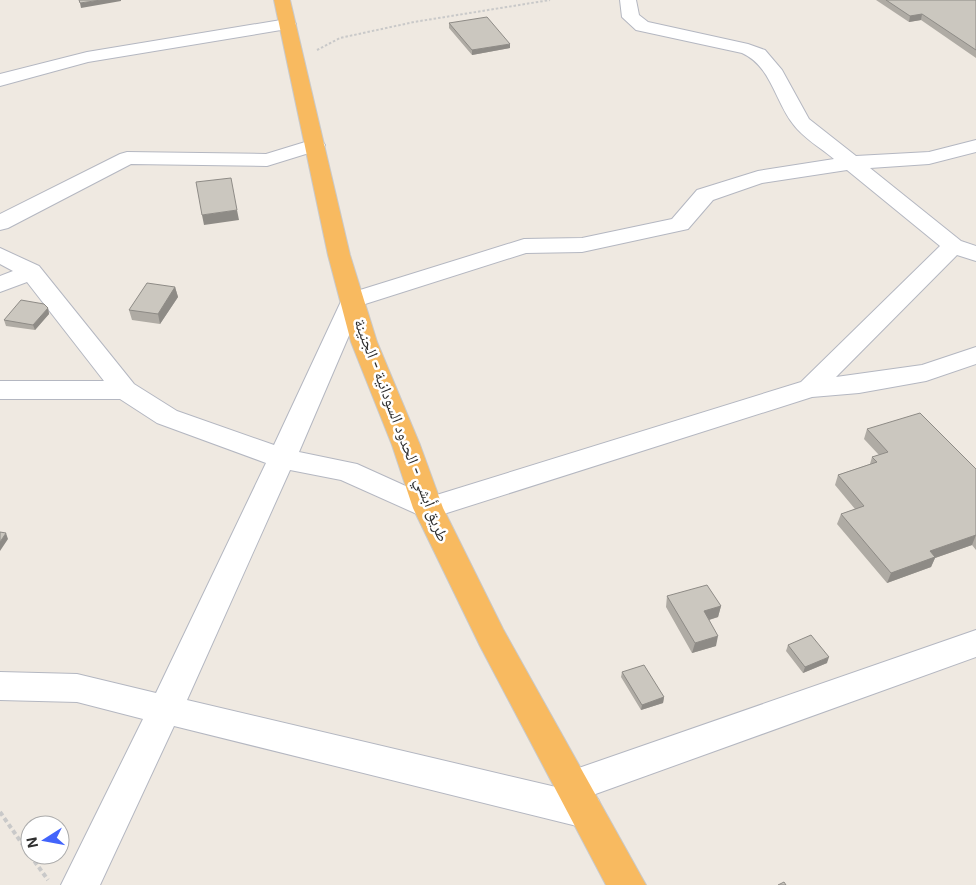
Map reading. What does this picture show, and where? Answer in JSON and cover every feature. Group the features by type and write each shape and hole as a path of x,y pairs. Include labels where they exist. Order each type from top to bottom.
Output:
{"highway":[{"name":"طريق أبشي - الحدود السودانية - الجنينة","path":"284,12 339,255 364,342 406,445 428,508 491,637 627,885"}],"street":[{"path":"628,0 631,16 642,26 748,49 759,54 773,70 801,122 850,163 964,250 810,388"},
{"path":"0,80 86,57 284,12"},
{"path":"0,223 127,158 268,160 315,145"},
{"path":"80,885 166,710 283,459 352,300 524,246 582,245 680,224 706,195 758,177 850,163 929,158 976,146"},
{"path":"0,256 31,271 125,390 166,417 283,459 347,471 428,508 810,388 859,384 926,373 976,355"},
{"path":"0,285 31,271"},
{"path":"0,390 125,390"},
{"path":"0,686 78,688 166,710 579,799 976,643"}],"path":[{"path":"296,62 340,38 414,22 550,0"},
{"path":"0,812 20,841"},
{"path":"37,865 51,885"}],"building":[{"path":"79,0 101,0 80,3"},
{"path":"886,0 976,0 976,50 922,14 910,16"},
{"path":"487,17 510,44 472,50 449,23"},
{"path":"231,178 237,210 202,215 196,182"},
{"path":"147,283 175,287 158,314 129,310"},
{"path":"21,300 44,304 48,308 33,325 4,320"},
{"path":"920,413 976,469 976,535 930,551 935,557 891,573 841,514 864,506 838,475 877,462 872,457 888,452 867,429"},
{"path":"0,532 6,533 0,542"},
{"path":"707,585 721,606 704,611 718,636 695,643 667,596"},
{"path":"811,635 829,657 805,667 788,645"},
{"path":"644,665 664,697 642,705 622,672"}]}
